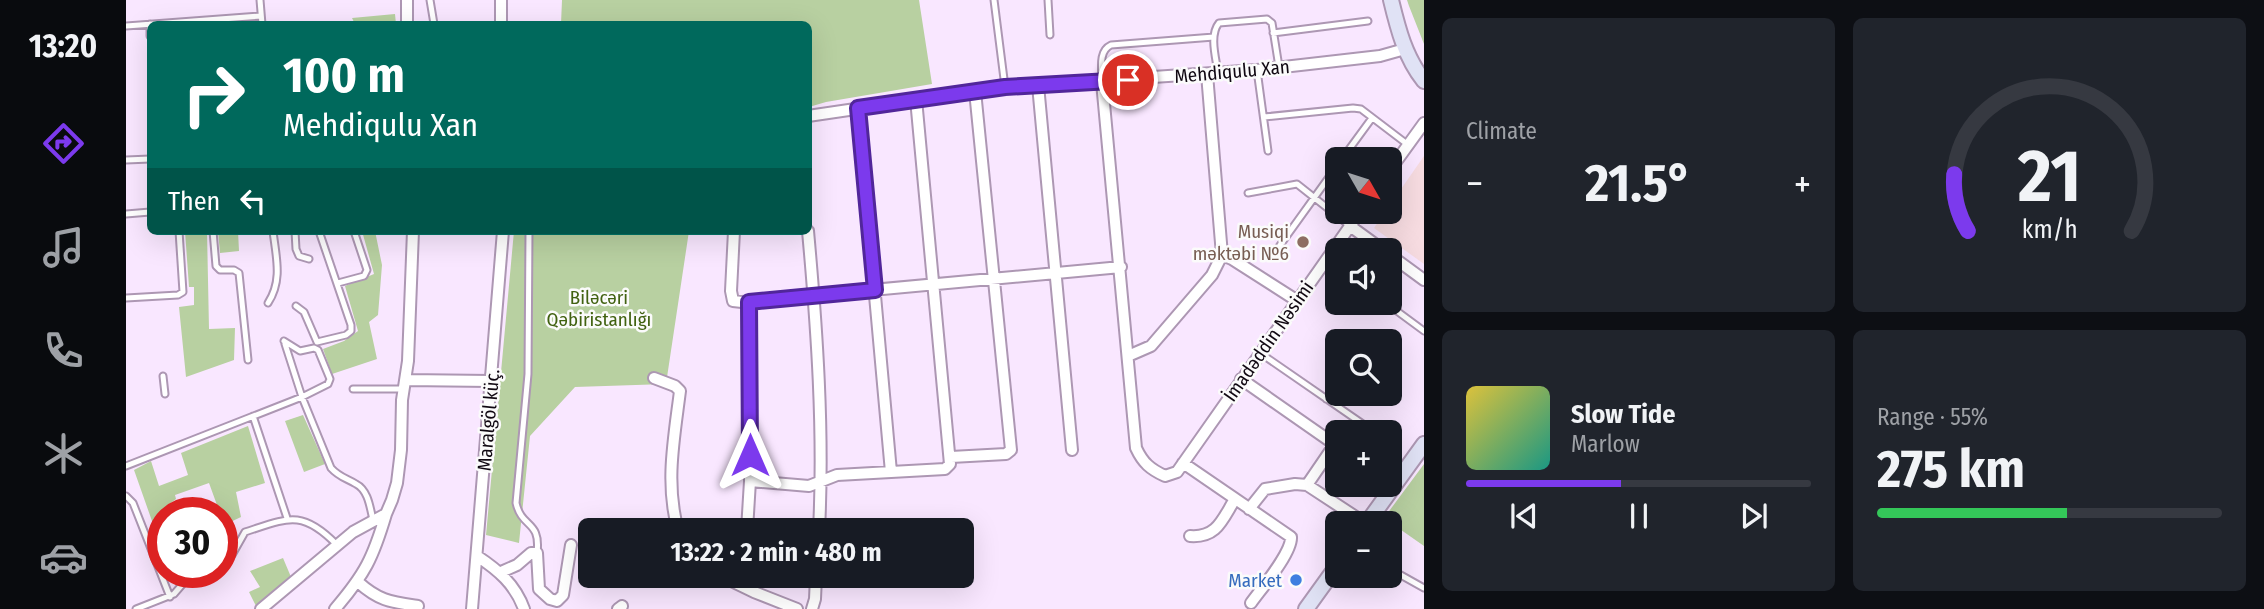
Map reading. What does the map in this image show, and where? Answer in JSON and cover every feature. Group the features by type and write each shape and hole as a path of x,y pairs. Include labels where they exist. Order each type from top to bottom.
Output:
{"main road":[{"path":"1391,0 1405,49 1424,81"},
{"path":"1402,472 1424,444"},
{"path":"1306,609 1325,583"}],"street":[{"path":"407,0 407,21"},
{"path":"501,0 501,21"},
{"name":"Mehdiqulu Xan","path":"812,115 1005,87 1258,70 1380,56 1405,49"},
{"path":"1128,356 1151,346 1212,275 1222,256 1213,73"},
{"path":"1102,82 1136,448 1142,461 1152,470 1165,476 1180,468 1235,499 1291,537 1291,543 1251,603"},
{"path":"1038,85 1072,450"},
{"path":"951,457 1006,454 1011,450 975,91"},
{"path":"750,481 809,486 837,475 945,469 950,464 916,99"},
{"path":"858,108 891,472"},
{"path":"1402,153 1424,123"},
{"path":"1350,226 1366,238"},
{"name":"İmadəddin Nəsimi","path":"1341,238 1350,226"},
{"path":"335,609 369,564 400,468 413,235"},
{"name":"Maralgöl küç.","path":"472,609 502,235"},
{"path":"734,235 731,291 733,301 749,302 1121,267"},
{"path":"808,235 814,296 821,481 819,518"},
{"path":"1222,256 1232,259 1296,300"},
{"name":"İmadəddin Nəsimi","path":"1180,468 1325,261"},
{"path":"1402,264 1424,280"},
{"path":"748,518 749,302"},
{"path":"654,378 676,386 680,391 670,466 671,506 674,518"},
{"path":"1241,379 1325,437"},
{"path":"405,384 491,381"},
{"path":"1307,485 1325,460"},
{"path":"1249,509 1265,489 1295,484 1307,485 1347,511"},
{"path":"1190,536 1205,537 1213,532 1235,499"},
{"path":"261,609 353,531 386,514"},
{"path":"501,572 517,565 531,553 537,554 539,589 550,599 557,601 564,595 571,545"},
{"path":"477,556 501,572 520,597 524,609"},
{"path":"358,582 372,595 387,601 418,606"},
{"path":"754,588 797,609"},
{"path":"812,609 815,588"}],"lane":[{"path":"260,0 261,21"},
{"path":"430,0 433,21"},
{"path":"994,0 1005,87"},
{"path":"1048,0 1051,35"},
{"path":"233,21 261,16"},
{"path":"1213,73 1214,29 1219,23 1267,19 1272,23 1279,68"},
{"path":"1273,33 1368,21"},
{"path":"126,26 147,24"},
{"path":"1102,82 1102,53 1106,47 1214,37"},
{"path":"1258,70 1268,151"},
{"path":"1264,117 1361,109 1408,144"},
{"path":"1351,147 1372,118"},
{"path":"126,160 147,159"},
{"path":"1273,256 1325,183"},
{"path":"1248,193 1297,184 1350,226"},
{"path":"126,214 147,212"},
{"path":"126,298 178,295 183,292 179,235"},
{"path":"213,235 216,265 220,270 234,270 239,273 248,360"},
{"path":"268,303 278,282 274,235"},
{"path":"296,235 299,256 309,259"},
{"path":"296,306 304,312 317,342 346,335 351,331 320,235"},
{"path":"338,284 363,276 367,270 355,235"},
{"path":"529,235 528,374 516,503 518,514 536,529 539,540 537,554"},
{"path":"1402,315 1424,331"},
{"path":"126,466 302,397 324,388 330,379 318,350 314,348 300,351 284,341 302,397 331,468 338,476 359,485 366,495 374,522"},
{"path":"1260,353 1325,398"},
{"path":"163,376 164,394"},
{"path":"353,389 405,384"},
{"path":"1336,406 1357,420"},
{"path":"253,416 288,518"},
{"path":"126,496 133,503 170,597"},
{"path":"238,544 245,532 288,518 299,519 325,532 338,545"},
{"path":"1402,576 1424,588"},
{"path":"136,609 170,597 178,588"}],"shaded area":[{"path":"1424,156 1424,264 1402,248 1402,238 1388,238 1374,228 1377,224 1402,224 1402,188"}],"green space":[{"path":"562,0 919,0 932,84 812,106 812,21 561,21"},
{"path":"1407,0 1424,0 1424,44 1409,6"},
{"path":"395,14 396,21 354,21 352,18"},
{"path":"185,235 207,235 209,329 235,328 234,360 186,377 179,307 194,305 194,287 189,287"},
{"path":"218,235 238,235 239,251 220,253"},
{"path":"363,235 376,235 382,265 378,315 369,322 377,359 332,374 323,349 344,341 358,331 345,286 374,274"},
{"name":"Biləcəri Qəbiristanlığı","path":"514,235 688,235 666,384 575,387 530,436 519,543 486,535"},
{"path":"303,415 325,464 304,472 285,421"},
{"path":"248,426 265,483 236,492 237,497 214,497 209,483 176,497 147,497 147,507 134,470 151,461 159,486 188,475 181,453"},
{"path":"1424,464 1424,546 1402,531 1402,511 1389,511"},
{"path":"283,558 291,577 256,606 249,592 260,587 250,571"}],"place":[{"name":"Musiqi məktəbi №6","path":"1303,242"},
{"name":"Market","path":"1296,580"}],"route":[{"path":"750,455 749,302 875,290 858,108 1005,87 1128,80"}]}
